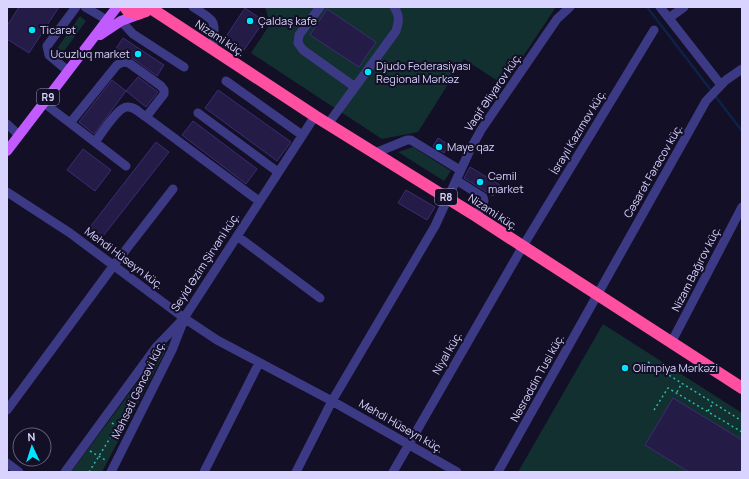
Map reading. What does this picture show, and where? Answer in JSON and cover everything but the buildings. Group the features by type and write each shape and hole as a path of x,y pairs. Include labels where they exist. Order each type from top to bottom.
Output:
{"highway":[{"name":"Nizami küç.","path":"125,7 133,14 147,9 213,49 328,124 523,246 671,343 741,385"}],"main road":[{"path":"90,44 117,7"},
{"path":"90,44 105,30 147,9"},
{"name":"R9","path":"7,151 90,44"}],"street":[{"path":"68,71 48,55 47,46 76,7"},
{"path":"85,7 107,20"},
{"path":"193,7 212,19 214,23 213,49"},
{"path":"320,7 299,35 298,42 303,50 355,87"},
{"path":"328,124 396,31 399,21 399,13 394,7"},
{"name":"Vaqif Əliyarov küç.","path":"447,198 460,170 486,124 557,19 570,7"},
{"path":"660,7 720,85"},
{"path":"669,18 684,7"},
{"path":"121,21 133,34 184,67"},
{"name":"İsrayıl Kazımov küç.","path":"523,246 654,30"},
{"path":"70,123 117,65 123,62 128,63 164,90 164,94 146,117"},
{"name":"Cəsarət Fərəcov küç.","path":"597,295 706,101 720,85 742,68"},
{"path":"226,81 302,135"},
{"path":"44,103 126,166"},
{"path":"95,142 120,110 126,107 133,108 259,201"},
{"path":"198,113 278,172"},
{"name":"Seyid Əzim Şirvani küç.","path":"65,472 157,346 184,318 302,135 316,116"},
{"path":"7,124 19,135"},
{"path":"376,153 407,140 411,140 460,170"},
{"path":"456,180 483,197 484,201 476,216"},
{"path":"7,410 114,265 173,189"},
{"name":"Mehdi Hüseyn küç.","path":"7,192 114,265 184,318 217,340 259,364 332,401 457,472"},
{"path":"296,472 332,401 435,226 447,198"},
{"name":"Nizam Bağırov küç.","path":"671,343 742,206"},
{"path":"237,236 320,298"},
{"name":"Niyal küç.","path":"393,472 408,443 523,246"},
{"name":"Nəsrəddin Tusi küç.","path":"498,472 597,295"},
{"name":"Məhsəti Gəncəvi küç.","path":"111,472 172,350 184,318"},
{"path":"204,472 259,364"},
{"path":"7,463 19,472"}],"path":[{"path":"648,362 742,421"},
{"path":"88,472 153,368"},
{"path":"676,392 682,384"},
{"path":"654,410 668,388 742,432"},
{"path":"135,398 139,401"},
{"path":"708,411 713,403"},
{"path":"109,421 124,430"},
{"path":"88,449 107,461"}],"green space":[{"name":"Djudo Federasiyası Regional Mərkəz","path":"265,7 556,7 504,85 464,59 418,132 382,139 251,53 270,24"},
{"path":"80,16 86,21 62,54 56,50"},
{"path":"413,147 451,171 444,181 398,152"},
{"name":"Olimpiya Mərkəzi","path":"603,324 742,413 742,472 518,472"},
{"path":"166,344 168,346 102,472 71,472"}],"waterway":[{"path":"647,7 710,89"},
{"path":"716,97 742,131"}],"place":[{"name":"Çaldaş kafe","path":"250,21"},
{"name":"Ticarət","path":"32,30"},
{"name":"Ucuzluq market","path":"138,54"},
{"name":"Djudo Federasiyası Regional Mərkəz","path":"368,72"},
{"name":"Maye qaz","path":"439,147"},
{"name":"Cəmil market","path":"480,182"},
{"name":"Olimpiya Mərkəzi","path":"625,368"}]}
